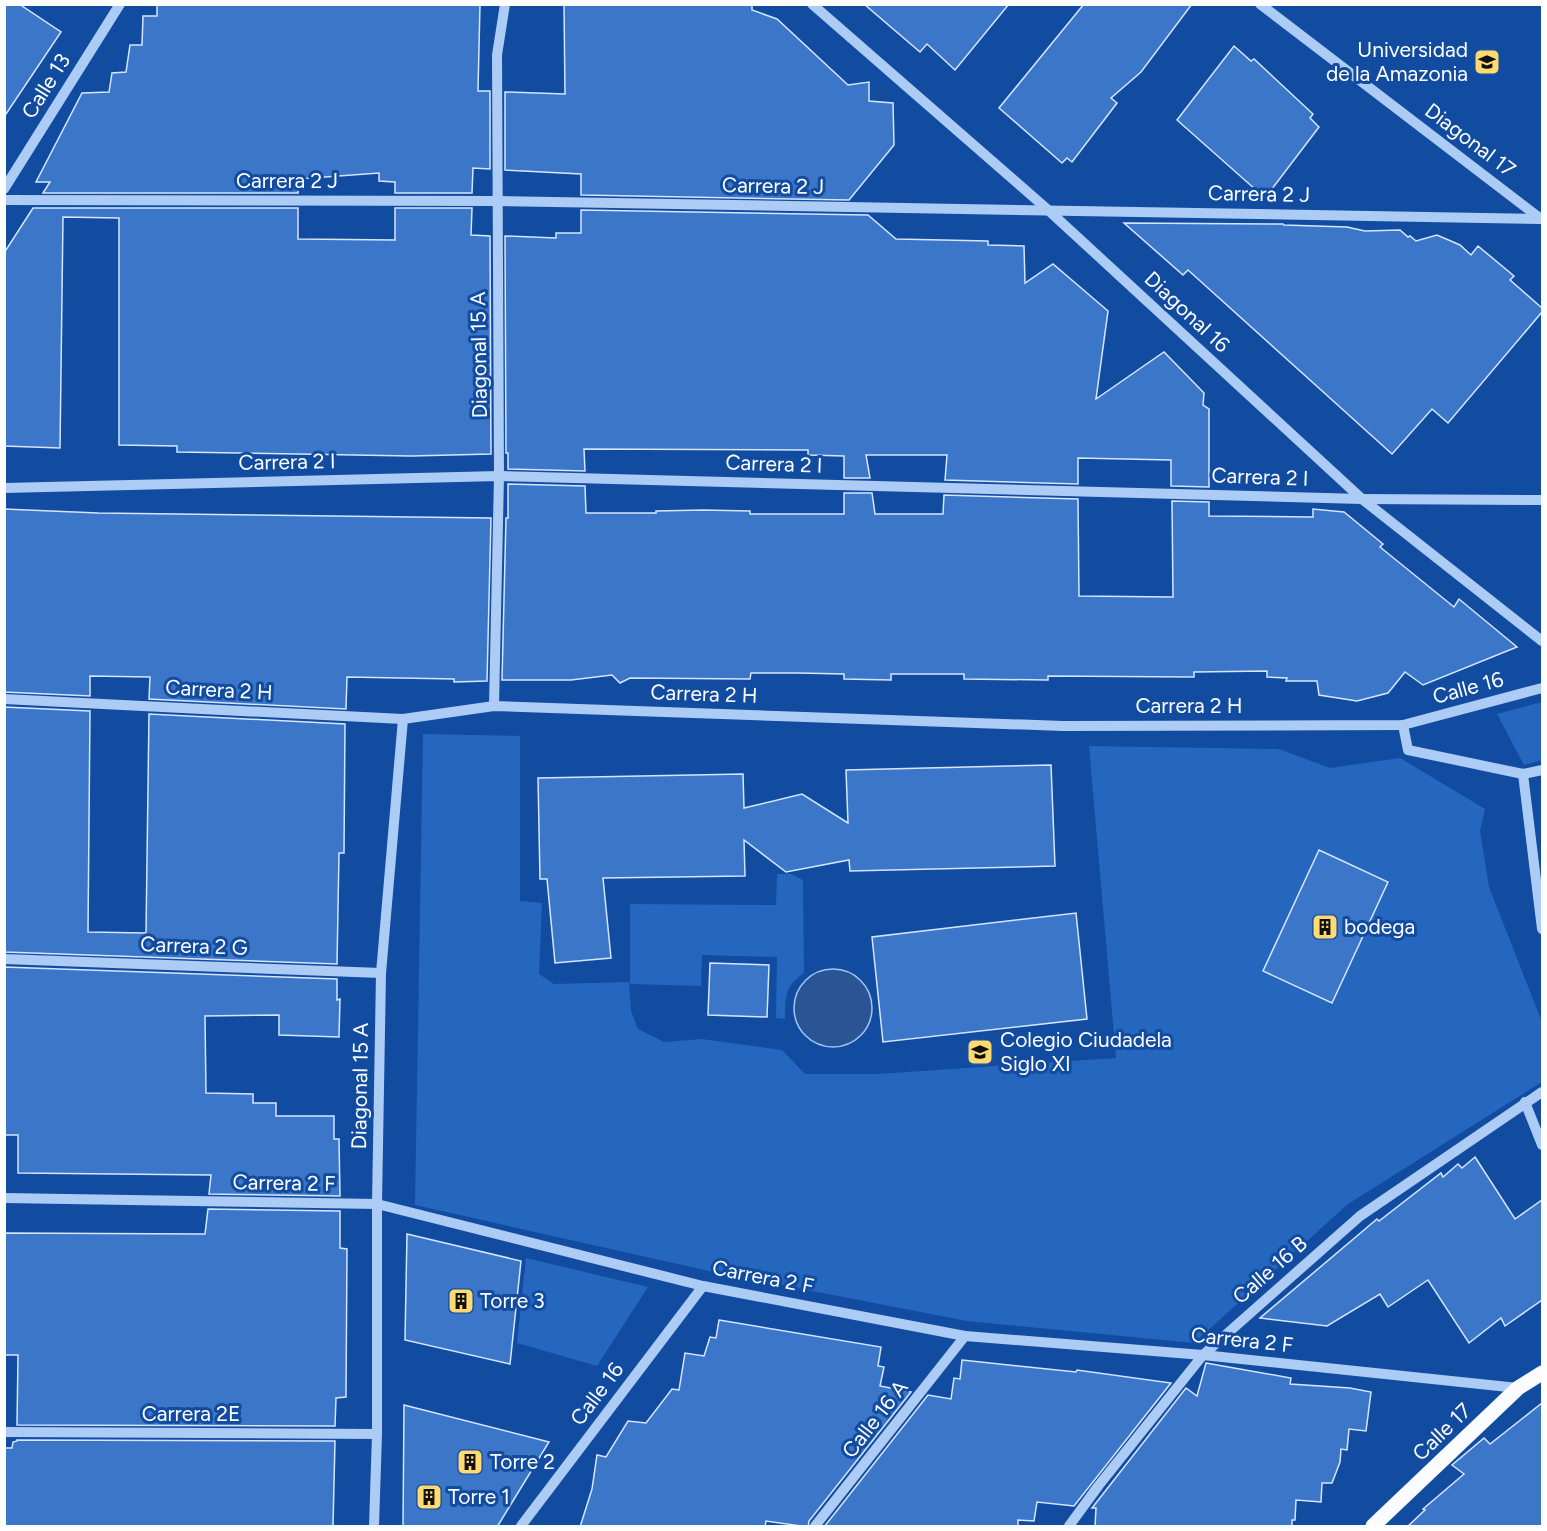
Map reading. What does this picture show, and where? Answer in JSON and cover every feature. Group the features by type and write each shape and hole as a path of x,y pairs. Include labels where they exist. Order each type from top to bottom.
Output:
{"main road":[{"name":"Calle 17","path":"1373,1527 1518,1388 1542,1373"}],"street":[{"name":"Calle 13","path":"4,189 120,4"},
{"name":"Diagonal 15 A","path":"494,706 500,476 497,55 505,4"},
{"name":"Diagonal 16","path":"812,4 1047,209 1362,499 1542,640"},
{"name":"Diagonal 17","path":"1260,4 1542,219"},
{"name":"Carrera 2 J","path":"4,200 497,201 1542,219"},
{"name":"Carrera 2 I","path":"4,488 500,476 1362,499 1542,500"},
{"name":"Calle 16","path":"1403,725 1542,688"},
{"name":"Carrera 2 H","path":"4,699 403,718 494,706 1063,726 1403,725"},
{"name":"Diagonal 15 A","path":"374,1527 377,1434 377,1204 381,973 403,718"},
{"path":"1403,725 1408,750 1523,774 1542,770"},
{"path":"1523,774 1542,929"},
{"name":"Carrera 2 G","path":"4,958 381,973"},
{"name":"Calle 16 B","path":"1069,1527 1099,1485 1203,1355 1360,1216 1542,1092"},
{"path":"1526,1102 1542,1144"},
{"name":"Carrera 2 F","path":"4,1198 377,1204 704,1286 965,1336 1203,1355 1518,1388"},
{"name":"Calle 16","path":"521,1527 704,1286"},
{"name":"Calle 16 A","path":"815,1527 965,1336"},
{"name":"Carrera 2E","path":"4,1432 377,1434"}],"shaded area":[{"path":"1542,702 1542,760 1524,765 1497,714"},
{"name":"Colegio Ciudadela Siglo XI","path":"423,734 520,736 520,901 542,903 539,974 554,984 629,982 631,1011 638,1029 664,1042 702,1039 782,1050 805,1074 878,1074 1116,1058 1089,746 1279,749 1330,768 1400,758 1485,809 1480,831 1489,887 1542,1022 1542,1082 1348,1204 1194,1343 967,1321 709,1271 415,1205"},
{"path":"777,874 791,874 803,880 804,973 789,988 785,1019 776,1018 777,957 702,955 701,986 630,984 630,904 776,905"},
{"path":"833,969 848,972 861,980 869,993 872,1008 869,1023 861,1036 848,1044 833,1047 818,1044 805,1036 797,1023 794,1008 797,993 805,980 818,972"},
{"path":"526,1258 648,1287 597,1366 517,1343"}],"building":[{"path":"4,4 19,4 61,32 4,117"},
{"path":"157,4 480,4 478,91 490,91 490,169 473,168 472,193 395,193 395,182 379,181 379,173 298,179 298,193 43,193 50,182 36,182 82,93 109,92 112,73 126,72 130,45 142,45 143,16 157,16"},
{"path":"564,4 752,4 752,10 777,19 848,85 869,82 869,101 893,103 894,145 849,200 581,195 581,174 505,170 505,92 565,94"},
{"path":"864,4 1009,4 955,70 927,44 920,52"},
{"path":"1084,4 1192,4 1141,72 1111,98 1117,103 1072,162 1067,158 1062,163 999,108"},
{"path":"1234,46 1251,61 1254,59 1313,114 1310,118 1319,127 1265,198 1177,120"},
{"path":"33,208 298,208 298,239 395,240 395,208 472,208 471,235 490,236 491,454 411,456 177,452 177,446 119,445 119,218 63,217 60,448 4,446 4,253"},
{"path":"581,210 868,215 896,239 988,241 988,245 1024,246 1025,283 1053,264 1108,311 1096,399 1164,352 1204,393 1203,405 1209,409 1209,487 1171,486 1171,460 1078,458 1078,484 945,480 947,455 866,455 870,478 844,478 844,456 808,455 808,450 584,449 585,471 508,469 505,236 556,238 556,233 581,233"},
{"path":"1124,223 1283,224 1347,227 1365,231 1400,230 1416,241 1437,235 1460,245 1471,255 1478,246 1514,276 1510,280 1542,308 1542,312 1448,423 1432,409 1392,454 1188,270 1183,275"},
{"path":"508,484 585,486 586,513 703,510 750,511 750,514 844,514 844,493 872,493 875,514 943,514 944,495 1078,499 1079,596 1173,597 1172,501 1209,502 1209,516 1313,517 1313,509 1344,512 1383,544 1380,547 1454,607 1459,599 1517,647 1423,685 1405,672 1388,693 1357,701 1319,695 1317,681 1286,681 1287,678 1267,677 1267,671 1194,672 1194,677 1048,676 1048,680 964,679 964,674 891,674 891,680 844,679 844,674 751,673 750,679 630,678 620,683 612,675 571,680 502,680"},
{"path":"4,509 98,513 491,518 487,681 454,682 454,679 347,677 346,709 149,699 150,677 90,676 90,696 4,692"},
{"path":"4,707 90,711 88,932 146,933 149,714 345,724 344,853 339,853 337,964 4,952"},
{"path":"1051,765 1055,866 850,871 849,860 786,872 744,840 745,876 603,878 611,958 555,963 547,879 540,879 538,778 743,774 744,808 802,794 848,823 846,770"},
{"name":"bodega","path":"1319,850 1388,882 1332,1003 1263,971"},
{"path":"1076,913 1087,1019 883,1042 872,937"},
{"path":"710,963 769,965 767,1017 708,1015"},
{"path":"4,967 337,979 337,1000 340,999 339,1037 279,1035 279,1015 205,1016 206,1093 253,1094 253,1103 276,1103 276,1116 334,1116 334,1139 339,1139 340,1196 209,1194 211,1175 18,1173 18,1135 4,1135"},
{"path":"1475,1157 1515,1219 1542,1200 1542,1300 1505,1326 1501,1318 1469,1343 1428,1280 1388,1307 1380,1294 1327,1326 1260,1318 1377,1219 1379,1221 1441,1173 1443,1177 1458,1164 1462,1168"},
{"path":"208,1209 340,1211 340,1248 347,1249 346,1397 336,1398 335,1426 17,1425 18,1355 4,1355 4,1233 205,1234"},
{"name":"Torre 3","path":"407,1234 521,1261 510,1364 405,1340"},
{"path":"719,1320 881,1347 878,1366 884,1367 880,1386 911,1392 809,1521 808,1527 766,1521 765,1527 580,1527 592,1489 597,1455 606,1457 628,1421 646,1423 672,1389 679,1390 685,1353 704,1356 710,1337 716,1338"},
{"path":"962,1360 1076,1372 1077,1370 1171,1383 1074,1506 1037,1502 1034,1521 1018,1520 1018,1527 824,1527 928,1395 951,1399 954,1378 960,1379"},
{"path":"1206,1363 1291,1378 1290,1384 1350,1388 1371,1392 1366,1431 1349,1429 1347,1450 1341,1449 1340,1462 1332,1483 1322,1483 1321,1502 1296,1500 1295,1520 1292,1520 1292,1527 1095,1527 1096,1508 1092,1508 1186,1388 1197,1396"},
{"path":"1542,1403 1542,1527 1407,1527 1425,1510 1423,1509 1464,1474 1452,1465 1484,1438 1490,1444"},
{"name":"Torre 2","path":"404,1405 549,1442 497,1527 403,1527"},
{"path":"17,1440 335,1441 333,1527 4,1527 4,1448 12,1448 13,1442"}],"place":[{"name":"Universidad de la Amazonia","path":"1487,62"},
{"name":"bodega","path":"1325,927"},
{"name":"Colegio Ciudadela Siglo XI","path":"980,1052"},
{"name":"Torre 3","path":"461,1301"},
{"name":"Torre 2","path":"470,1462"},
{"name":"Torre 1","path":"429,1497"}]}
